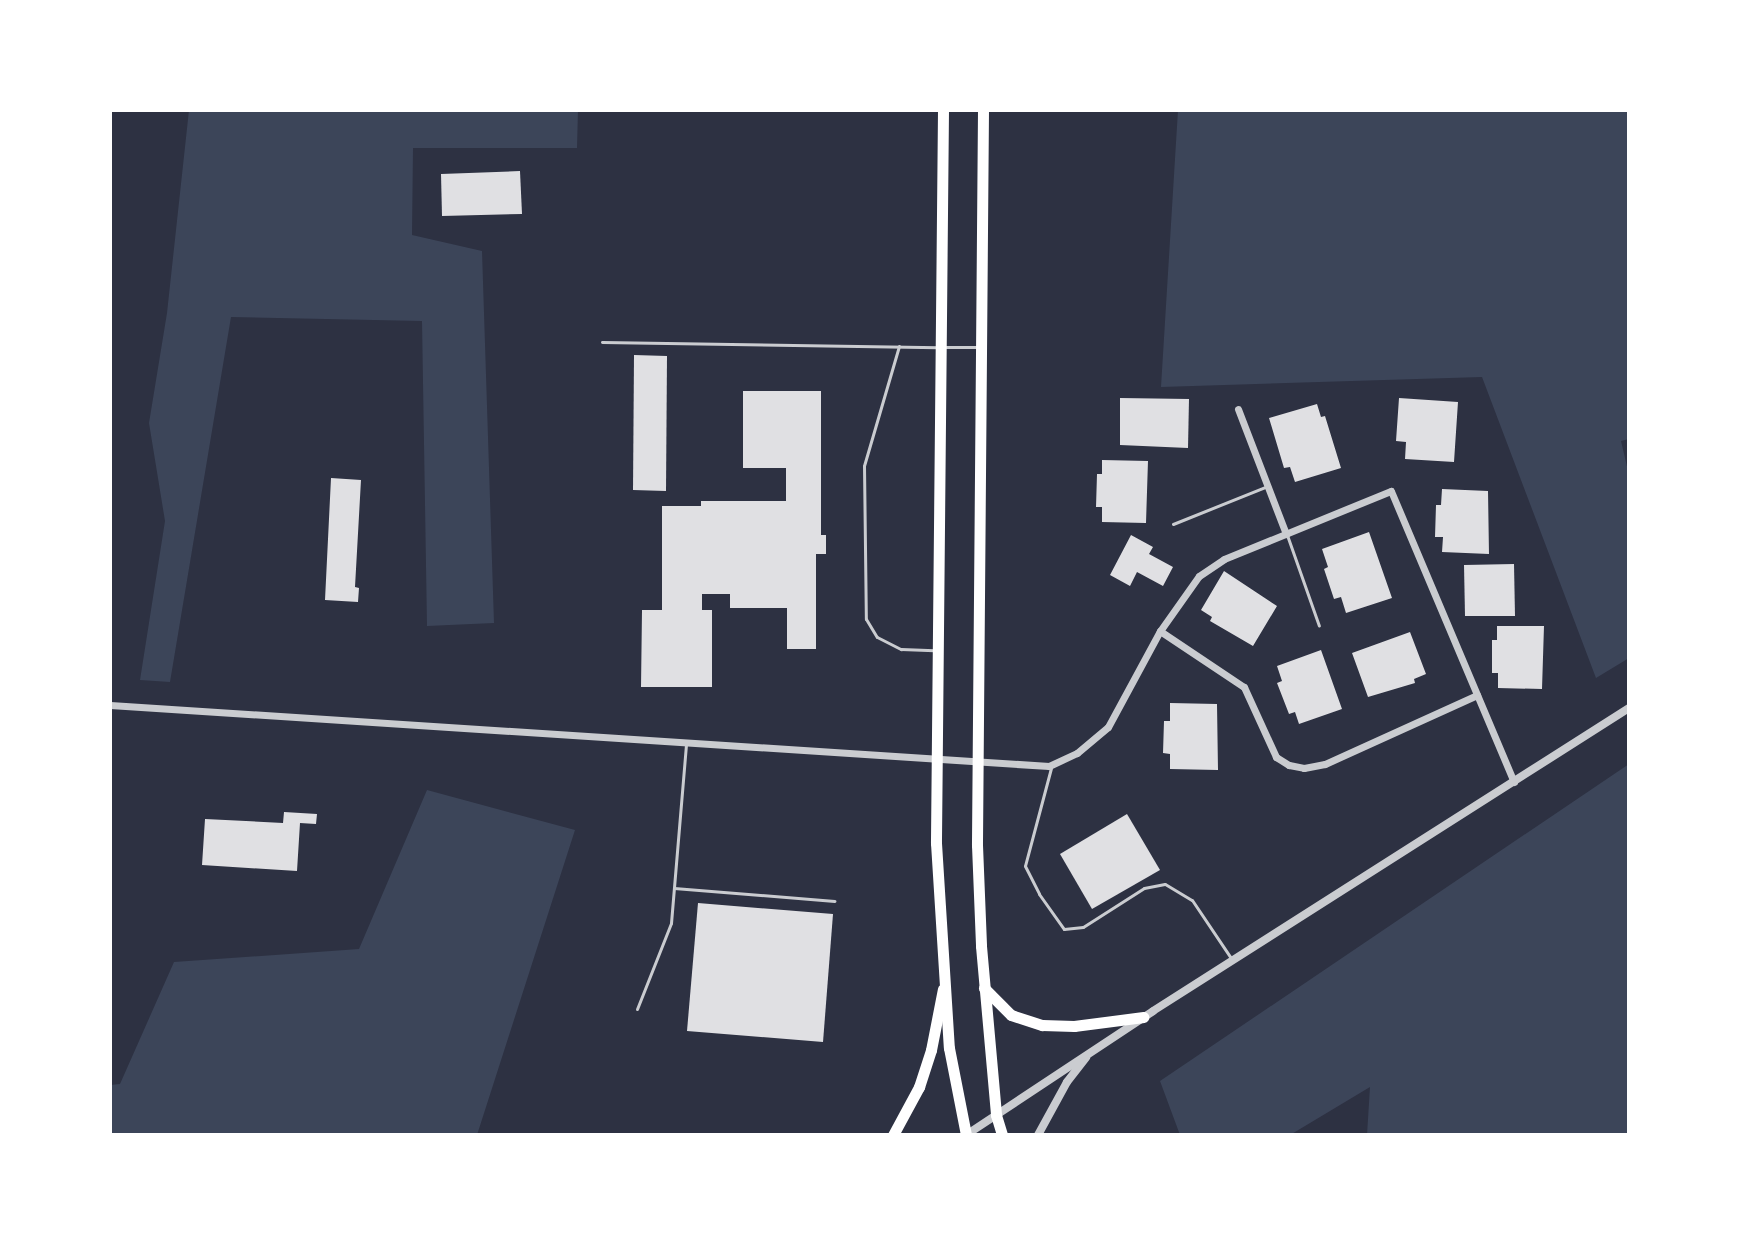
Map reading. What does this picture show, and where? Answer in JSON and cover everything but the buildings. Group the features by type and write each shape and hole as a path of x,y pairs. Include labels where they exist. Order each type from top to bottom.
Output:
{"main road":[{"path":"943,110 936,843 949,1048 966,1135"},
{"path":"983,110 976,763 984,988 996,1115 1002,1135"},
{"path":"984,988 1011,1015 1042,1025 1074,1026 1143,1017"},
{"path":"893,1135 919,1087 931,1050 944,989"}],"street":[{"path":"1238,409 1286,534"},
{"path":"110,705 976,763 1051,765 1077,753 1108,727 1160,631 1199,576 1224,559 1391,491 1514,782"},
{"path":"1160,631 1244,687 1276,757 1289,765 1304,768 1325,764 1477,695"},
{"path":"966,1135 1143,1017 1629,708"},
{"path":"1038,1135 1067,1082 1089,1053"}],"lane":[{"path":"602,342 980,347"},
{"path":"899,346 864,466 866,619 877,637 901,649 938,650"},
{"path":"1173,524 1268,486"},
{"path":"1286,534 1319,626"},
{"path":"637,1009 671,923 686,743"},
{"path":"1051,765 1025,866 1039,894 1064,929 1083,927 1144,888 1165,884 1192,900 1233,960"},
{"path":"674,888 834,901"}],"shaded area":[{"path":"189,110 578,110 577,148 413,148 412,235 482,251 494,623 427,626 422,321 231,317 170,682 140,680 165,521 149,423 167,313"},
{"path":"1178,110 1629,110 1629,439 1621,441 1629,475 1629,658 1596,678 1482,377 1161,387"},
{"path":"1629,764 1629,1135 1367,1135 1370,1087 1290,1135 1180,1135 1160,1081"},
{"path":"427,790 575,830 477,1135 110,1135 110,1085 120,1084 174,962 359,949"}]}
